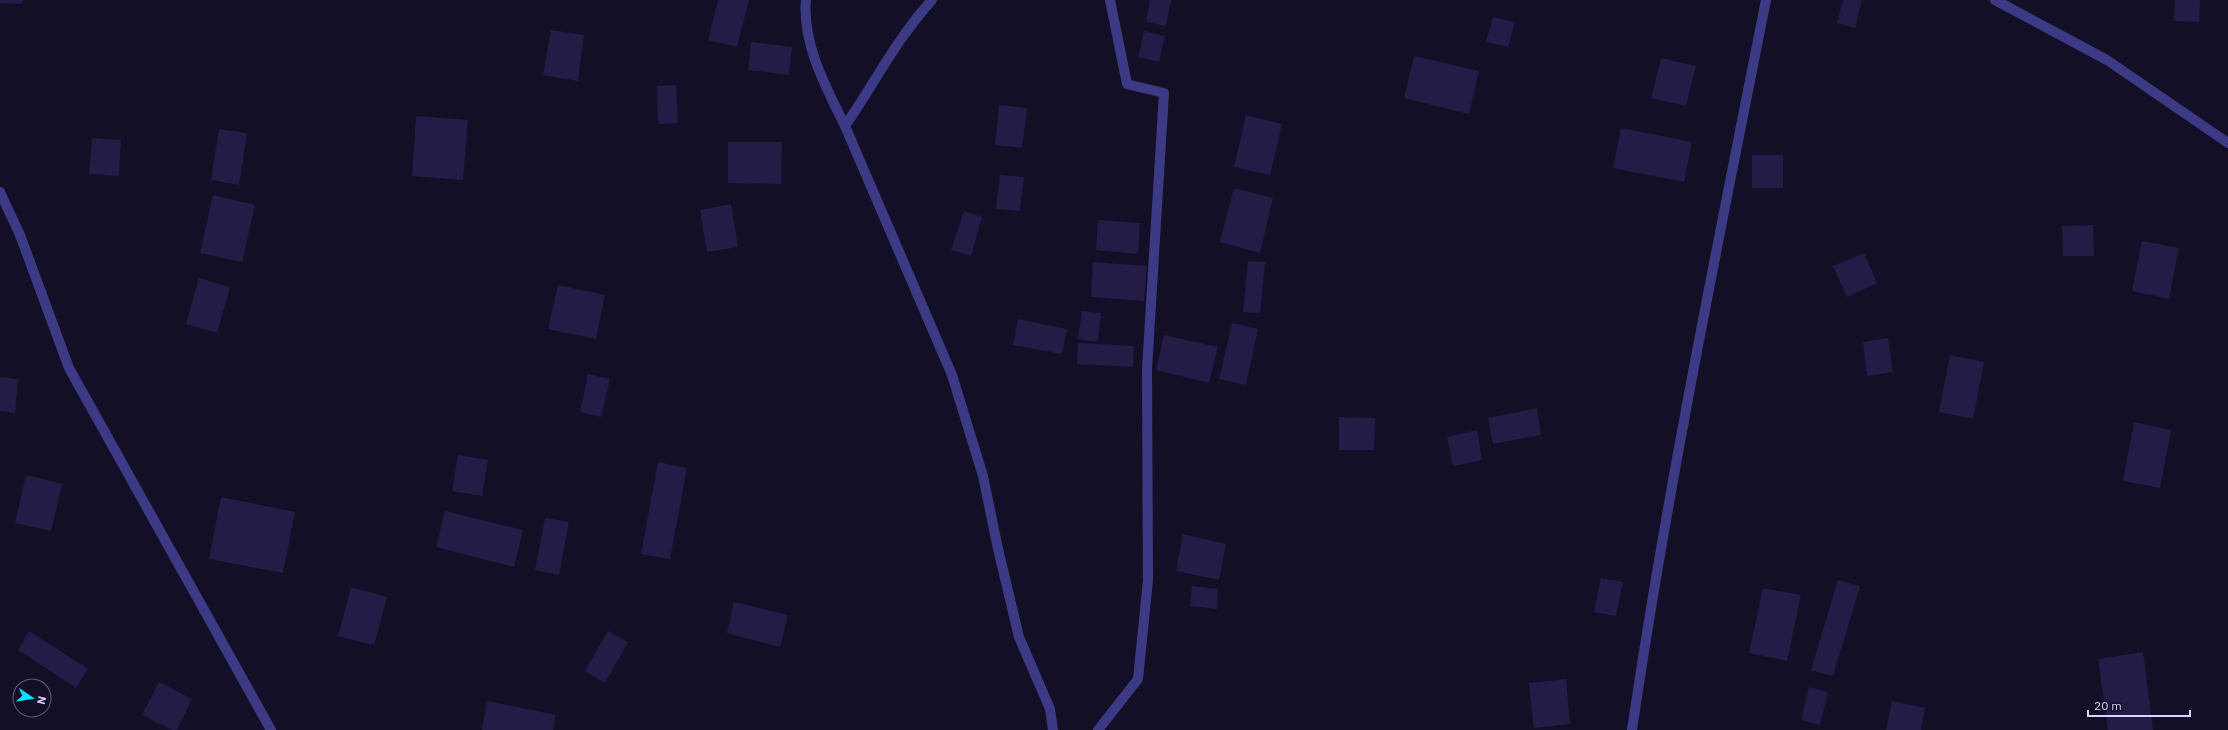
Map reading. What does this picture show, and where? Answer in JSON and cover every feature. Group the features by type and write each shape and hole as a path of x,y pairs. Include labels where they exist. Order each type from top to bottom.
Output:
{"street":[{"path":"806,0 810,46 825,87 845,126 952,375 983,476 998,549 1020,637 1050,709 1053,730"},
{"path":"845,126 891,52 932,0"},
{"path":"1098,730 1138,679 1148,580 1147,369 1164,93 1127,84 1110,0"},
{"path":"1632,730 1650,610 1697,346 1766,0"},
{"path":"1995,0 2107,60 2228,143"},
{"path":"0,192 20,235 70,368 271,730"}],"building":[{"path":"0,0 23,0 22,4 0,3"},
{"path":"718,0 749,0 737,47 708,40"},
{"path":"1150,0 1171,0 1166,26 1146,22"},
{"path":"1843,0 1862,0 1855,28 1837,23"},
{"path":"2175,0 2200,0 2199,22 2174,21"},
{"path":"1493,17 1515,22 1508,47 1486,42"},
{"path":"551,30 584,35 578,81 543,75"},
{"path":"1144,31 1165,36 1159,62 1138,57"},
{"path":"751,42 792,47 789,75 748,70"},
{"path":"1414,56 1479,71 1469,114 1404,98"},
{"path":"1661,58 1696,66 1686,106 1651,98"},
{"path":"676,85 678,123 658,124 657,86"},
{"path":"999,105 1027,108 1022,148 995,145"},
{"path":"1246,115 1282,124 1270,175 1234,167"},
{"path":"416,116 468,120 463,180 412,176"},
{"path":"1621,128 1692,142 1684,182 1613,168"},
{"path":"219,129 247,133 239,185 211,180"},
{"path":"92,138 121,140 119,176 89,174"},
{"path":"728,142 782,142 781,184 728,183"},
{"path":"1752,155 1783,155 1783,188 1752,188"},
{"path":"1000,175 1024,177 1020,211 996,209"},
{"path":"1234,188 1273,198 1260,253 1220,242"},
{"path":"213,195 255,205 242,262 200,253"},
{"path":"731,204 738,247 707,252 700,210"},
{"path":"964,211 982,217 971,256 951,250"},
{"path":"1098,220 1140,223 1138,254 1096,250"},
{"path":"2093,225 2094,256 2063,256 2062,226"},
{"path":"2142,241 2179,248 2169,299 2132,291"},
{"path":"1864,253 1877,283 1847,297 1833,266"},
{"path":"1248,261 1265,262 1260,313 1243,312"},
{"path":"1093,262 1147,266 1144,301 1091,297"},
{"path":"199,278 230,287 217,333 186,324"},
{"path":"558,285 605,295 596,339 548,329"},
{"path":"1082,311 1101,313 1098,342 1078,339"},
{"path":"1018,319 1067,329 1062,354 1013,345"},
{"path":"1232,323 1258,329 1246,385 1219,379"},
{"path":"1164,335 1218,347 1209,383 1156,370"},
{"path":"1888,338 1893,372 1867,376 1863,342"},
{"path":"1078,343 1134,346 1133,367 1077,364"},
{"path":"1950,355 1984,362 1973,419 1939,412"},
{"path":"588,374 610,379 601,417 580,412"},
{"path":"0,377 18,379 15,413 0,411"},
{"path":"1537,408 1541,435 1493,444 1488,418"},
{"path":"1339,417 1375,418 1374,450 1339,450"},
{"path":"2134,422 2171,430 2160,488 2123,481"},
{"path":"1477,430 1482,460 1453,466 1447,437"},
{"path":"458,455 488,460 482,496 452,491"},
{"path":"658,462 687,468 670,559 641,554"},
{"path":"26,475 62,484 51,531 15,523"},
{"path":"221,497 295,512 283,573 209,559"},
{"path":"445,511 523,530 514,567 436,547"},
{"path":"545,518 569,522 559,575 535,570"},
{"path":"1183,534 1226,544 1219,580 1176,571"},
{"path":"1601,578 1623,582 1616,616 1594,612"},
{"path":"1838,580 1860,586 1833,676 1811,670"},
{"path":"1192,586 1218,589 1217,609 1190,606"},
{"path":"351,587 387,597 374,645 338,636"},
{"path":"1763,588 1801,595 1787,661 1749,653"},
{"path":"734,602 788,615 780,647 727,633"},
{"path":"29,631 88,669 76,688 18,650"},
{"path":"608,631 628,642 605,683 585,671"},
{"path":"2143,652 2153,730 2108,730 2098,659"},
{"path":"1566,679 1570,724 1534,728 1529,683"},
{"path":"159,682 192,699 177,730 172,730 142,715"},
{"path":"1809,687 1828,692 1820,725 1801,720"},
{"path":"487,701 556,715 553,730 482,730"},
{"path":"1892,701 1925,708 1921,730 1886,730"}]}
